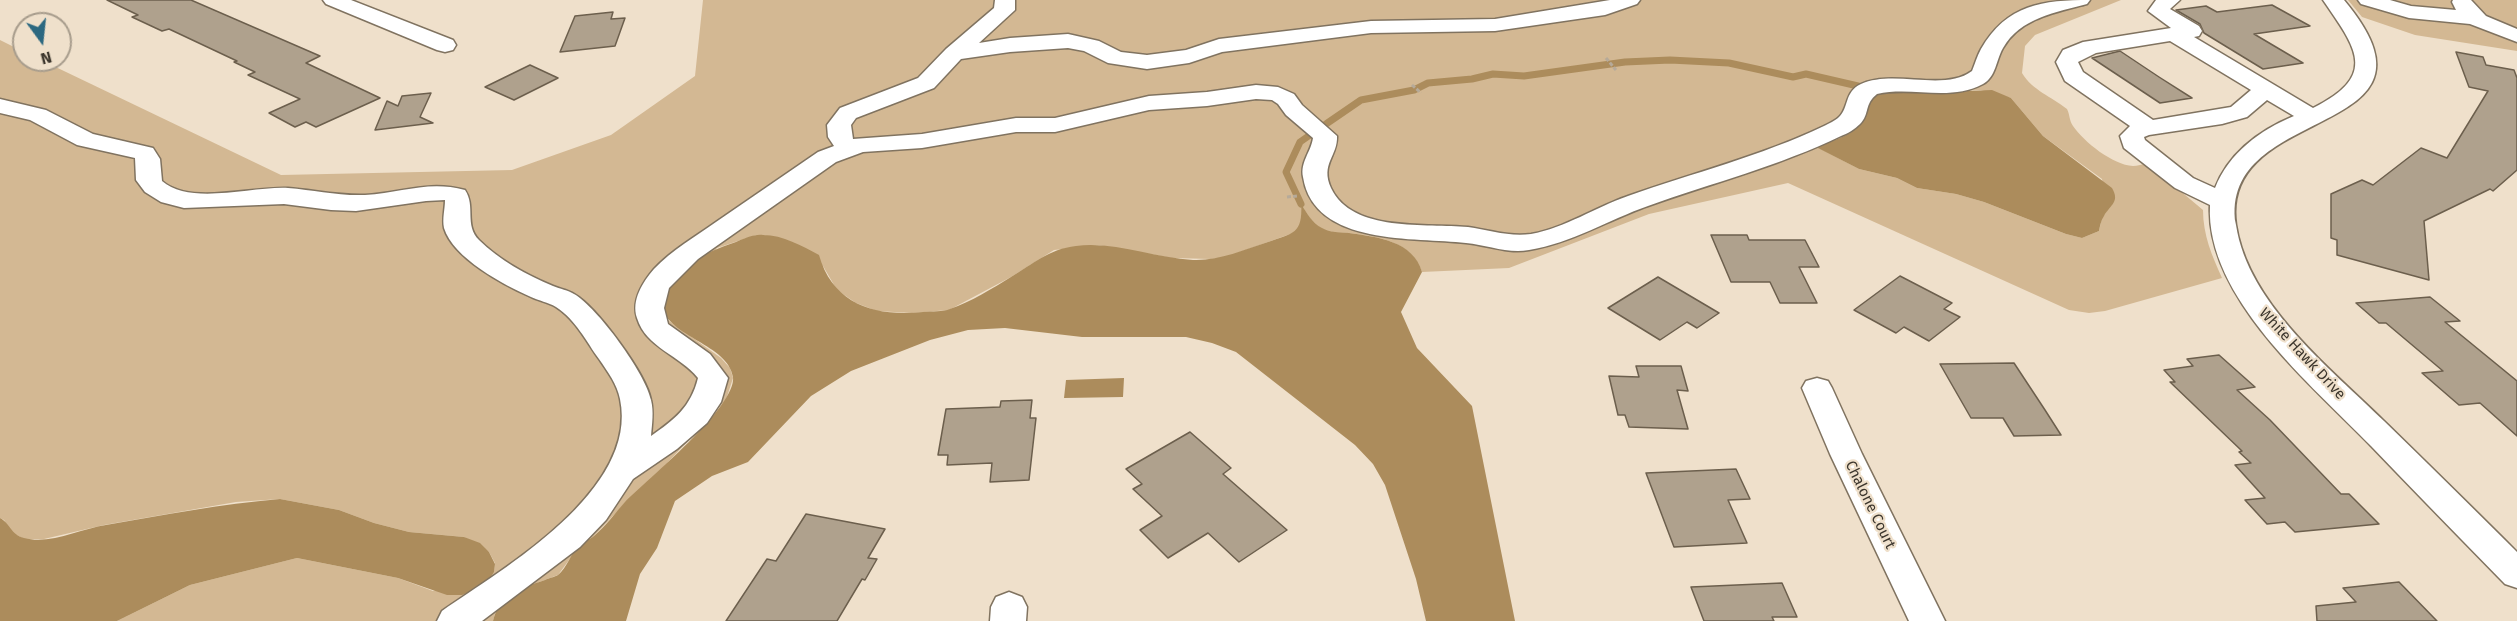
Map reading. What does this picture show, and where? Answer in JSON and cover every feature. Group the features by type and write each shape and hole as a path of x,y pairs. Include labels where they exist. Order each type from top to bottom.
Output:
{"street":[{"path":"333,0 445,45"},
{"path":"848,148 840,137 839,125 848,114 926,83 954,54 1004,10 1005,0"},
{"path":"954,54 1010,45 1068,41 1091,46 1116,58 1148,62 1174,59 1219,46 1371,27 1496,25 1605,9 1630,0"},
{"path":"622,470 666,440 705,405 713,378 708,369 694,355 663,335 653,324 650,297 658,283 686,255 827,157 848,148 873,143 940,138 1016,125 1066,123 1149,103 1207,99 1256,92 1267,93 1286,99 1294,110 1325,136 1324,145 1314,164 1313,175 1330,206 1345,217 1366,226 1382,229 1466,235 1505,243 1530,242 1564,233 1625,206 1713,177 1833,131 1851,120 1857,100 1869,89 1891,86 1949,85 1977,78 1995,42 2025,16 2048,7 2079,0"},
{"path":"2149,128 2073,76 2067,62 2071,55 2085,48 2191,31 2159,11 2161,6 2170,0"},
{"name":"White Hawk Drive","path":"2333,0 2353,25 2363,45 2366,63 2363,76 2347,97 2287,129 2246,155 2230,176 2222,201 2222,222 2230,257 2256,305 2278,333 2517,574"},
{"path":"2368,0 2409,12 2467,9 2517,36"},
{"path":"2174,34 2312,117"},
{"path":"2222,201 2184,183 2133,143 2132,136 2138,131 2149,128 2222,117 2240,112 2264,90"},
{"path":"0,106 38,115 86,140 129,147 144,153 148,159 147,177 159,193 172,197 221,201 284,196 340,204 374,202 438,192 456,195 459,202 457,230 465,241 484,258 521,281 566,301 580,313 620,365 636,400 638,429 622,470 597,506 570,536 455,621"},
{"name":"Chalone Court","path":"1817,388 1846,454 1927,621"}],"path":[{"path":"1606,58 1616,70"},
{"path":"1412,85 1421,93"}],"shaded area":[{"path":"703,0 2121,0 2035,35 2025,46 2022,73 2037,89 2067,109 2073,126 2100,152 2125,165 2135,166 2147,163 2203,210 2206,237 2222,278 2105,311 2089,313 2069,310 1788,183 1649,214 1509,268 1422,272 1410,253 1402,247 1381,238 1322,229 1314,223 1301,205 1302,221 1296,232 1226,257 1172,258 1099,245 1054,250 1011,277 949,310 912,313 877,311 856,303 837,290 823,266 765,235 756,235 717,248 668,320 721,358 730,368 733,378 726,400 656,475 627,501 593,537 580,545 558,575 537,583 513,588 498,603 493,621 117,621 190,585 297,558 398,578 433,591 494,572 495,563 489,552 464,537 409,532 374,523 339,510 280,499 236,502 104,525 44,539 25,539 13,534 4,520 0,518 0,40 12,46 12,72 66,72 281,175 512,170 611,135 695,76","holes":["1981,90 2011,98 2043,136 2102,179 2107,211 2102,218 2099,231 2082,238 2066,234 1984,202 1956,194 1917,188 1897,178 1859,169 1817,147 1851,132 1862,120 1867,101 1888,91 1918,93"]},
{"path":"2348,0 2517,0 2517,51 2415,35 2362,17"},
{"path":"1992,90 2011,98 2043,136 2112,188 2115,200 2103,218 2099,231 2082,238 2066,234 1984,202 1956,194 1917,188 1897,178 1859,169 1816,147 1844,136 1862,124 1871,95 1888,91 1918,93"},
{"path":"1301,204 1313,221 1325,230 1371,236 1393,242 1411,253 1417,262 1422,272 1401,312 1417,348 1472,406 1515,621 1426,621 1416,579 1385,485 1373,464 1355,445 1236,352 1186,337 1082,337 1005,328 968,330 930,340 851,371 811,396 748,462 712,476 675,501 657,548 640,574 626,621 493,621 502,600 512,590 558,575 579,545 598,532 625,502 689,442 721,406 730,390 733,377 729,366 721,356 675,326 666,316 661,305 673,282 681,273 690,264 711,252 752,236 778,237 819,255 835,286 859,304 889,312 941,311 974,299 1058,250 1076,246 1105,246 1193,260 1212,259 1231,254 1295,231 1300,221"},
{"path":"1124,378 1123,397 1064,398 1066,380"},
{"path":"280,499 339,510 374,523 409,532 464,537 480,543 489,552 495,564 494,572 488,581 475,590 462,595 447,595 398,578 297,558 190,585 117,621 0,621 0,518 13,532 34,540 65,536 96,527 171,514"}],"building":[{"path":"107,0 191,0 320,56 306,63 380,98 316,127 306,122 295,127 269,113 300,99 248,75 255,72 234,62 237,61 169,29 162,31 132,17 138,15"},
{"path":"2272,5 2310,26 2254,34 2303,63 2263,69 2204,33 2200,24 2176,10 2206,6 2217,12"},
{"path":"613,12 611,19 625,18 615,46 560,52 575,16"},
{"path":"2120,51 2192,98 2160,103 2092,58"},
{"path":"2456,52 2483,57 2486,65 2514,70 2517,78 2517,170 2493,191 2490,189 2424,221 2429,280 2337,255 2337,240 2331,238 2331,194 2362,180 2373,185 2421,148 2447,158 2488,91 2469,87"},
{"path":"530,65 558,78 514,100 485,87"},
{"path":"431,93 420,117 433,123 375,130 387,101 398,106 402,96"},
{"path":"1711,235 1747,235 1749,240 1805,240 1819,267 1799,267 1817,303 1780,303 1770,282 1731,282"},
{"path":"1900,276 1952,303 1944,309 1960,317 1929,341 1904,327 1896,333 1854,310"},
{"path":"1658,277 1719,313 1697,328 1687,322 1660,340 1608,308"},
{"path":"2430,297 2460,321 2445,322 2517,381 2517,436 2480,403 2459,405 2422,373 2443,371 2386,323 2379,323 2356,303"},
{"path":"2219,355 2255,387 2237,390 2270,420 2341,494 2349,494 2379,524 2295,532 2285,522 2267,524 2245,500 2265,498 2235,465 2251,463 2239,452 2242,451 2170,382 2175,382 2164,370 2193,366 2187,359"},
{"path":"2014,363 2061,435 2014,436 2003,418 1971,418 1940,364"},
{"path":"1636,366 1681,366 1688,391 1677,390 1688,429 1629,427 1625,415 1618,415 1609,376 1639,377"},
{"path":"1032,400 1030,418 1036,418 1029,480 990,482 992,463 947,465 948,455 938,455 946,409 1000,407 1001,401"},
{"path":"1190,432 1231,468 1223,474 1287,530 1239,562 1208,533 1168,558 1140,530 1162,516 1133,489 1142,484 1126,469"},
{"path":"1736,469 1750,499 1728,500 1747,543 1674,547 1646,473"},
{"path":"806,514 885,529 868,558 877,559 837,621 726,621 767,559 776,561"},
{"path":"2399,582 2437,621 2317,621 2316,606 2356,602 2343,588"},
{"path":"1782,583 1797,617 1772,617 1774,621 1704,621 1691,587"}],"waterway":[{"path":"1326,124 1361,100 1414,90 1428,83 1472,79 1493,74 1524,76 1625,62 1670,60 1729,63 1793,77 1806,74 1858,86"},
{"path":"1301,204 1286,172 1300,142 1310,135"}]}
